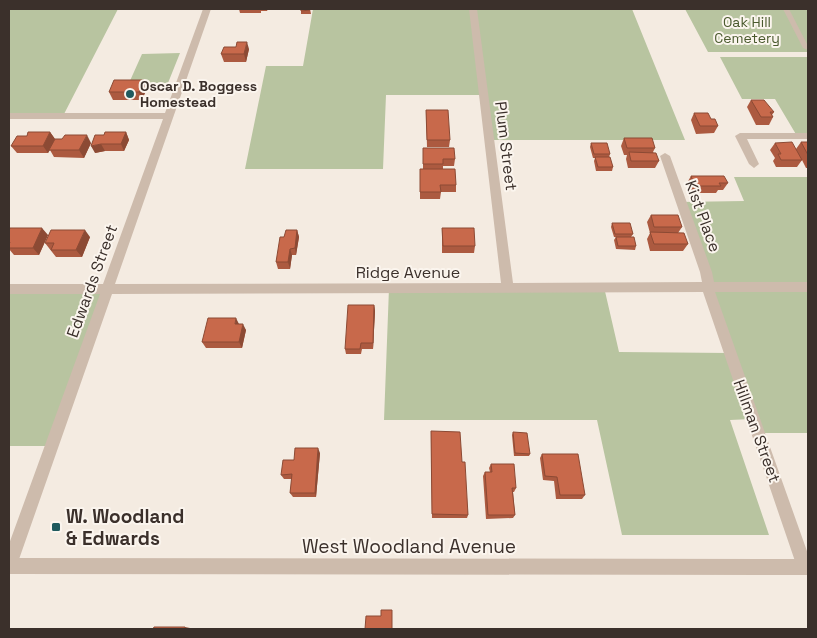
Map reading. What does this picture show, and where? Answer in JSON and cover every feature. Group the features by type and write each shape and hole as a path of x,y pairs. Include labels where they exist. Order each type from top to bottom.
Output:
{"street":[{"name":"Edwards Street","path":"9,565 207,9"},
{"name":"Plum Street","path":"473,9 508,288"},
{"path":"9,116 168,116"},
{"path":"754,164 740,136 808,136"},
{"name":"Kist Place","path":"665,156 706,272 709,287"},
{"name":"Hillman Street","path":"709,287 710,299 807,569"},
{"name":"Ridge Avenue","path":"9,289 808,287"},
{"name":"West Woodland Avenue","path":"9,565 807,569"}],"lane":[{"path":"786,9 806,48 808,48"}],"green space":[{"path":"9,9 118,9 63,116 9,116"},
{"path":"313,9 632,9 685,140 490,140 484,95 386,95 383,169 245,169 266,66 303,66"},
{"name":"Oak Hill Cemetery","path":"685,9 808,9 808,52 708,52"},
{"path":"180,53 168,83 129,83 142,54"},
{"path":"720,57 808,57 808,136 797,136 775,99 742,99"},
{"path":"734,177 808,177 808,433 757,433 752,419 730,420 769,535 622,535 597,420 384,420 389,288 604,287 619,352 729,353 681,202 744,201"},
{"path":"107,288 51,446 9,446 9,289"}],"building":[{"path":"237,42 247,42 244,54 221,54 224,47 236,47"},
{"path":"114,80 144,80 139,92 109,92"},
{"path":"751,100 764,100 774,112 770,112 773,117 761,117"},
{"path":"426,110 448,110 450,140 427,140"},
{"path":"694,113 708,113 711,119 715,119 718,126 700,126"},
{"path":"28,132 50,132 43,146 11,146 17,136 27,136"},
{"path":"105,132 126,132 121,144 91,146 95,135 104,135"},
{"path":"65,135 87,135 79,150 49,150 55,139 62,139"},
{"path":"624,138 652,138 655,148 627,148"},
{"path":"792,142 802,160 781,160 778,154 781,154 775,143"},
{"path":"801,142 808,142 808,155"},
{"path":"591,143 607,143 610,154 594,154"},
{"path":"423,148 454,148 455,159 443,159 443,164 423,164"},
{"path":"629,152 656,153 659,161 631,161"},
{"path":"595,157 610,157 613,167 598,167"},
{"path":"420,169 455,169 456,185 440,185 441,192 420,192"},
{"path":"691,176 724,176 728,183 719,183 721,186 695,186"},
{"path":"651,215 678,215 682,227 654,227"},
{"path":"612,223 630,223 633,234 615,234"},
{"path":"10,228 42,228 33,248 9,248"},
{"path":"442,228 474,228 475,246 443,246"},
{"path":"51,230 85,230 76,250 51,250 54,243 45,243"},
{"path":"286,230 297,230 295,248 290,249 288,262 276,262 280,237 284,237"},
{"path":"650,232 684,233 688,244 654,244"},
{"path":"616,237 634,237 636,246 618,246"},
{"path":"348,305 374,305 373,343 361,343 360,349 345,349"},
{"path":"208,318 236,318 235,324 243,324 239,342 202,342"},
{"path":"431,431 460,432 462,462 465,462 468,515 432,514"},
{"path":"513,432 527,433 530,454 515,453"},
{"path":"295,448 318,448 315,493 290,493 292,474 281,475 283,460 294,460"},
{"path":"542,454 578,454 585,495 560,495 557,477 545,476"},
{"path":"491,464 514,464 516,488 512,488 515,515 488,515 485,472 492,472"},
{"path":"381,610 392,610 392,629 365,629 366,616 381,616"},
{"path":"154,627 185,627 185,629 153,629"}],"place":[{"name":"Oscar D. Boggess Homestead","path":"130,94"},
{"name":"W. Woodland & Edwards","path":"56,527"}]}
